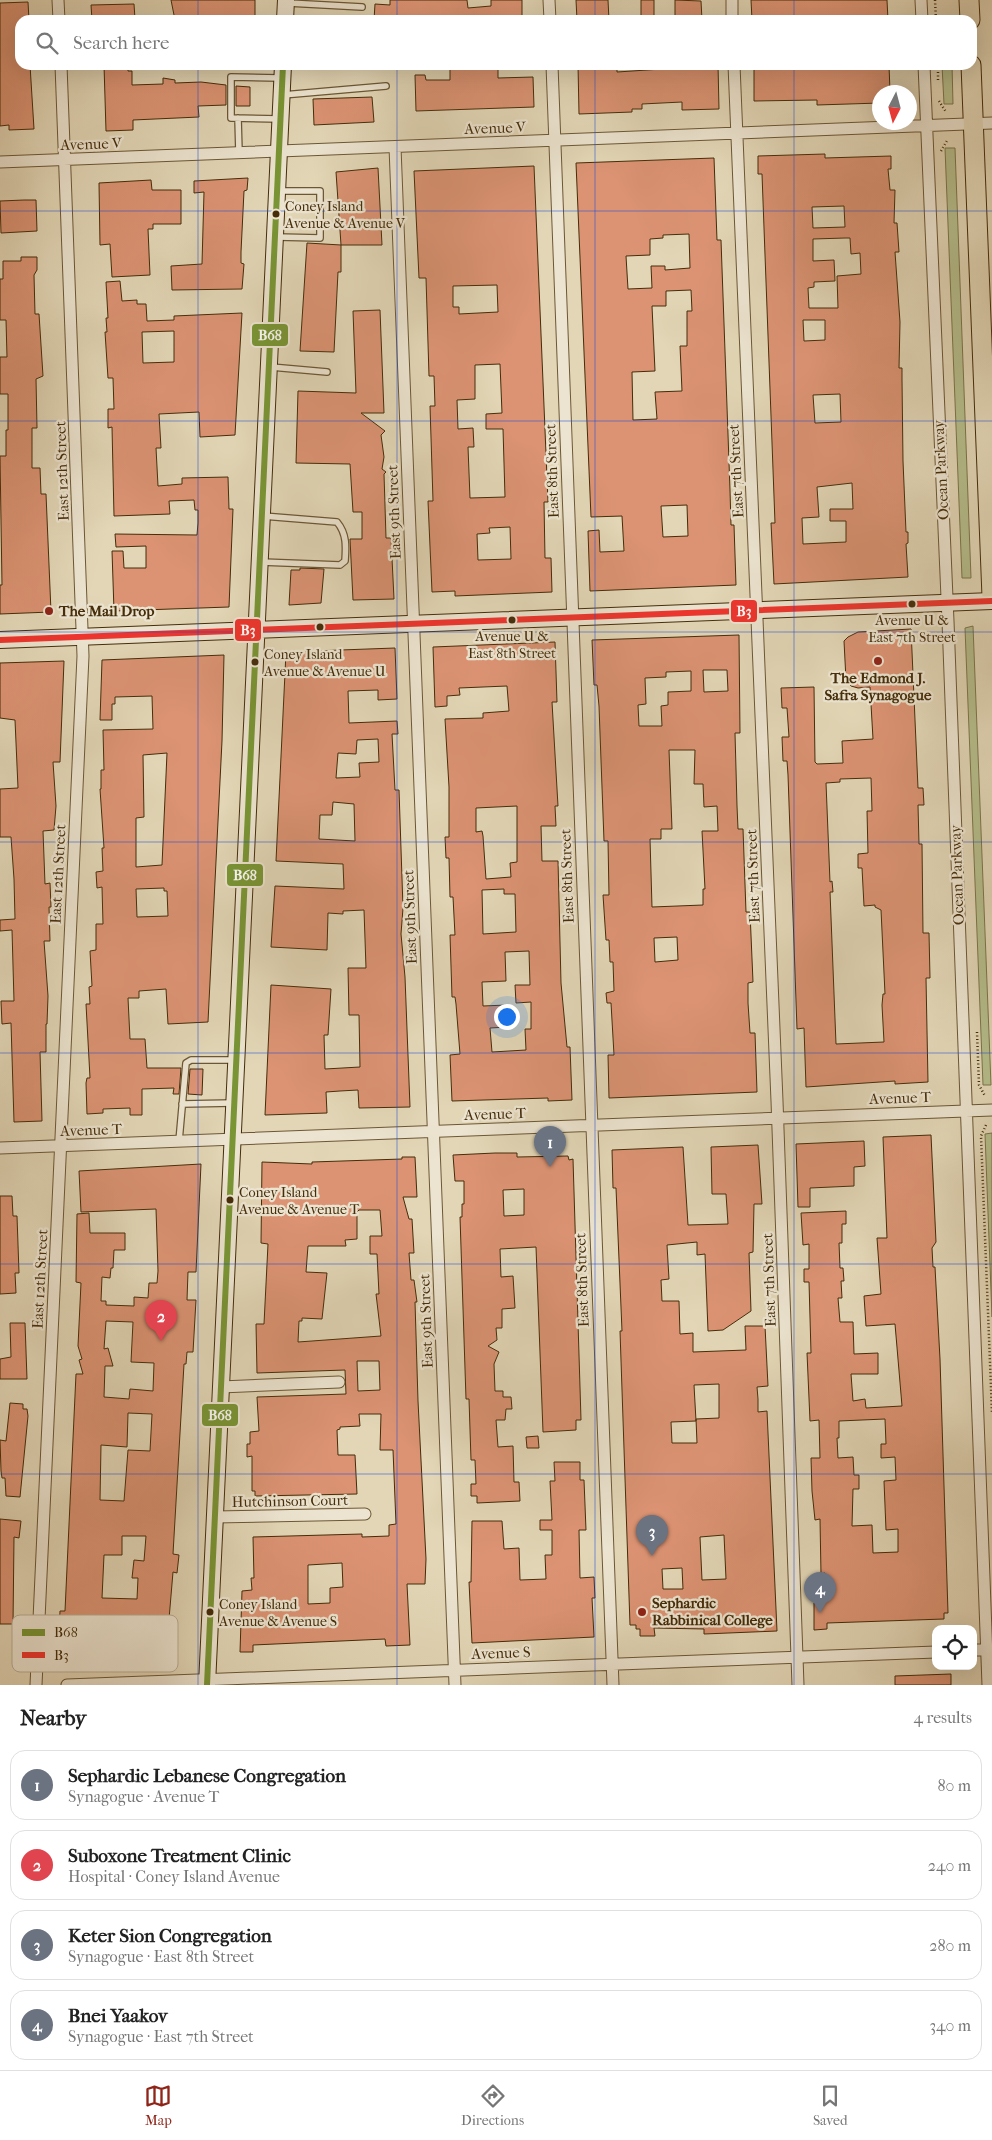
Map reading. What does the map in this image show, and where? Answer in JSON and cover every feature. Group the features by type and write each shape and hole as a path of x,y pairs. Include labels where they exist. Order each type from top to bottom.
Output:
{"main road":[{"path":"969,0 970,15"},
{"path":"285,15 286,2"},
{"path":"973,70 983,123 992,597"},
{"path":"208,1682 255,630 283,72"},
{"path":"0,640 992,601"}],"street":[{"path":"58,0 59,15"},
{"path":"549,0 550,15"},
{"path":"732,0 732,15"},
{"path":"921,0 922,15"},
{"name":"East 12th Street","path":"39,1615 83,636 61,70"},
{"name":"East 8th Street","path":"552,70 613,1685"},
{"name":"East 7th Street","path":"734,70 758,610 798,1685"},
{"name":"Ocean Parkway","path":"924,70 989,1650 988,1685"},
{"name":"Avenue V","path":"0,162 983,123"},
{"name":"East 9th Street","path":"395,147 455,1685"},
{"name":"Avenue T","path":"0,1148 992,1110"},
{"path":"221,1387 339,1382"},
{"name":"Hutchinson Court","path":"215,1517 365,1514"},
{"name":"Avenue S","path":"67,1685 208,1682 454,1670 932,1652"},
{"name":"East 12th Street","path":"36,1685 37,1672"}],"lane":[{"path":"286,2 362,7"},
{"path":"280,119 231,118 231,77 283,72"},
{"path":"282,95 386,86"},
{"path":"238,118 239,153"},
{"path":"275,237 320,238 320,191 277,190"},
{"path":"268,367 328,372"},
{"path":"259,562 340,565 345,561 346,552 345,535 337,522 261,516"},
{"path":"179,1141 186,1063 190,1060 236,1060"},
{"path":"182,1104 234,1103"}],"path":[{"path":"935,0 936,15"},
{"path":"938,70 938,84"},
{"path":"939,94 939,103 946,112"},
{"path":"986,1125 981,1136 992,1413"}],"green space":[{"path":"942,70 952,70 953,104 944,104"},
{"path":"945,148 955,148 971,578 962,578"},
{"path":"973,626 991,1085 983,1085 965,628"},
{"path":"992,1133 992,1317 985,1134"}],"building":[{"path":"171,0 255,0 255,15 174,15"},
{"path":"390,0 467,0 468,8 491,6 491,0 522,0 522,15 374,15 375,4 390,5"},
{"path":"576,0 608,0 609,15 577,15"},
{"path":"641,0 654,0 654,15 641,15"},
{"path":"675,0 701,1 702,15 675,15"},
{"path":"751,0 887,0 888,15 752,15"},
{"path":"28,2 29,15 15,15 15,70 30,70 34,129 9,130 9,125 0,126 0,3"},
{"path":"134,4 135,15 92,15 91,5"},
{"path":"104,70 132,71 132,85 163,84 163,78 175,80 175,83 201,82 226,85 226,105 198,106 199,117 133,120 133,130 106,131"},
{"path":"450,70 498,70 498,78 533,77 534,107 416,111 415,75 425,75 426,80 450,80"},
{"path":"578,70 617,70 617,72 718,70 719,109 682,110 682,102 642,104 642,109 632,109 632,112 579,114"},
{"path":"754,70 889,70 890,85 872,85 872,103 817,105 817,100 754,101"},
{"path":"236,86 250,87 250,106 236,106"},
{"path":"372,97 374,122 314,125 313,99"},
{"path":"825,154 825,158 891,156 891,169 888,169 890,190 895,190 894,223 897,223 899,252 895,252 900,322 899,368 902,368 903,461 906,532 908,532 908,543 906,544 908,577 774,584 771,523 775,523 762,174 758,174 758,156","holes":["844,206 845,227 813,228 812,207","850,238 851,254 860,253 861,274 837,276 838,308 809,308 808,288 814,287 814,282 835,281 834,260 813,261 813,239","803,320 825,320 825,340 804,341","840,394 841,422 815,423 813,395","852,483 853,509 830,509 830,521 846,521 846,542 803,544 802,518 819,517 817,487"]},
{"path":"714,158 717,240 721,240 731,525 734,525 736,585 590,591 588,531 599,530 600,552 624,551 622,516 591,517 576,163","holes":["689,234 690,268 665,270 665,266 651,266 652,288 628,289 626,256 650,255 650,239 663,238 663,235","691,290 692,311 687,311 687,346 680,346 682,391 655,392 657,419 633,420 632,372 655,371 652,306 666,306 666,291","687,505 688,536 663,537 661,506"]},
{"path":"534,166 548,502 544,502 545,558 551,558 552,592 455,596 455,591 432,592 428,501 433,501 430,406 435,406 434,376 429,376 426,278 419,278 414,171","holes":["497,285 498,312 459,314 459,307 453,307 453,286","500,364 502,413 486,414 486,429 503,429 505,497 470,498 468,447 474,447 473,428 458,429 457,400 475,399 475,365","510,527 511,559 478,560 477,534 490,533 489,528"]},
{"path":"378,168 382,245 341,245 336,172"},
{"path":"248,178 247,190 244,191 241,252 241,263 244,264 242,289 172,290 171,266 202,264 204,192 194,193 194,181"},
{"path":"151,180 152,190 181,190 181,224 153,224 153,229 148,229 150,275 112,277 110,244 100,245 99,183"},
{"path":"36,200 37,231 1,233 0,201"},
{"path":"307,243 341,245 341,272 338,272 334,352 300,351"},
{"path":"21,257 37,257 37,270 34,275 35,314 39,314 43,376 36,379 37,428 32,428 32,468 40,468 41,494 46,494 51,612 0,614 0,585 2,585 0,456 6,456 8,394 0,394 0,357 7,357 6,320 0,320 0,279 3,279 3,261 21,261"},
{"path":"120,281 122,301 137,300 137,304 146,304 147,321 174,320 174,316 242,313 235,435 200,437 199,412 159,414 161,448 156,448 158,486 182,484 182,478 228,477 229,509 233,509 229,607 114,611 112,551 123,551 124,568 146,568 146,546 116,547 115,534 197,535 198,510 195,510 194,500 169,501 170,514 114,516 112,427 108,428 108,409 114,409 113,378 108,378 105,332 107,332 106,318 108,318 106,282","holes":["174,331 174,362 143,363 142,332"]},
{"path":"380,310 384,413 361,413 385,431 381,435 384,457 382,469 386,472 384,474 386,538 391,538 394,599 353,600 350,539 362,539 362,512 353,512 350,464 296,463 298,391 356,393 353,311"},
{"path":"300,568 324,569 321,603 289,605 291,570 300,570"},
{"path":"911,629 918,788 923,788 924,805 918,805 919,844 922,844 923,933 929,933 930,978 926,978 928,1082 895,1084 895,1081 806,1087 804,1028 797,1029 788,775 787,761 783,761 782,737 789,737 787,708 782,708 781,688 814,687 815,762 817,764 843,763 842,741 873,739 870,687 858,688 851,686 846,680 844,641 858,632","holes":["871,778 872,811 867,811 868,853 858,854 858,868 862,868 864,906 875,905 875,907 881,910 885,994 883,994 882,1005 884,1042 836,1044 830,892 833,892 832,881 830,882 826,783 840,782 840,779"]},
{"path":"739,635 740,733 735,733 737,806 738,829 743,829 746,912 750,912 753,982 748,983 748,1003 750,1033 755,1033 757,1092 609,1098 608,1055 614,1055 611,1003 607,1003 606,993 614,991 613,962 610,962 609,940 606,940 603,895 609,895 608,841 604,841 599,706 597,685 594,685 592,640","holes":["703,670 727,670 728,691 704,692","691,671 691,691 668,692 668,705 661,706 662,726 639,726 638,705 646,704 645,678 666,677 666,672","669,750 695,750 694,784 703,784 704,807 717,806 718,831 702,831 705,889 703,889 703,905 652,907 650,839 661,839 661,829 672,829","677,937 678,960 655,962 654,938"]},
{"path":"555,642 557,702 552,702 558,806 555,806 556,826 541,826 542,861 558,861 561,983 567,1047 570,1047 572,1100 548,1101 548,1098 452,1101 450,1055 460,1054 456,1004 455,997 452,997 450,935 455,935 453,897 450,897 449,858 446,858 445,837 449,837 449,787 445,719 483,718 483,713 509,711 507,686 459,688 460,695 447,696 447,706 435,707 433,647","holes":["517,806 517,862 510,863 511,877 486,879 482,831 476,832 476,808","504,889 504,894 515,894 516,932 483,934 482,890","529,951 530,985 515,985 516,1003 531,1002 531,1029 525,1029 526,1050 492,1052 490,1028 508,1027 507,1005 483,1006 482,982 506,981 505,952"]},
{"path":"395,648 397,699 378,700 378,690 348,691 349,723 397,721 398,734 392,734 395,790 399,790 403,908 401,934 405,977 410,1107 359,1108 358,1090 326,1092 327,1113 265,1115 271,985 331,989 328,1035 324,1035 325,1069 360,1067 359,1015 349,1015 348,968 366,968 364,910 343,911 343,914 328,913 327,950 271,947 275,886 344,889 343,864 276,861 286,652","holes":["378,739 379,762 359,763 360,777 336,778 338,753 356,754 357,740","333,802 354,804 355,841 319,839 320,815 332,815"]},
{"path":"224,655 222,741 208,1022 168,1024 166,989 139,991 139,998 128,998 130,1039 145,1039 147,1068 181,1068 179,1094 173,1094 174,1088 142,1089 142,1115 130,1115 130,1108 103,1109 103,1113 87,1114 86,1083 87,1078 90,1078 86,1004 90,1004 89,987 92,986 90,951 96,950 96,924 103,924 102,887 97,888 96,872 103,871 102,848 104,848 100,789 101,770 104,770 103,730 153,729 152,696 115,697 115,704 112,704 112,720 100,720 102,660","holes":["167,753 162,865 136,867 136,818 144,817 143,755","164,888 164,891 167,891 168,916 137,917 136,889"]},
{"path":"64,661 60,762 53,762 56,806 54,830 43,831 45,884 50,883 51,907 49,907 50,941 44,941 48,996 46,1052 40,1052 42,1121 14,1122 11,1023 2,1024 1,1001 14,1001 12,930 0,931 0,920 15,919 14,879 11,837 0,837 0,789 18,788 15,720 0,718 0,663"},
{"path":"190,1069 203,1069 202,1095 188,1094"},
{"path":"931,1135 936,1242 932,1248 933,1267 935,1267 940,1359 948,1613 944,1613 944,1619 827,1623 827,1629 814,1630 814,1603 826,1602 825,1573 821,1574 820,1519 815,1520 812,1491 811,1458 820,1458 819,1420 810,1421 807,1353 811,1353 809,1282 804,1282 804,1269 809,1269 809,1244 803,1245 801,1213 846,1211 846,1224 842,1224 842,1243 839,1243 840,1268 843,1268 844,1281 841,1281 842,1298 838,1298 840,1322 853,1322 854,1354 878,1353 878,1374 851,1374 853,1401 865,1399 866,1408 902,1406 895,1324 866,1326 864,1296 881,1294 877,1238 887,1238 883,1137","holes":["885,1419 886,1444 881,1444 881,1458 895,1457 896,1480 884,1481 886,1530 898,1529 898,1552 873,1553 872,1525 852,1526 853,1489 859,1489 859,1475 854,1475 853,1457 838,1458 837,1438 839,1438 839,1421"]},
{"path":"864,1141 865,1166 854,1167 854,1186 810,1188 810,1207 798,1207 796,1144"},
{"path":"758,1145 762,1204 754,1204 753,1252 749,1253 751,1311 723,1330 708,1331 705,1254 697,1255 697,1242 667,1245 669,1279 661,1280 662,1301 679,1301 680,1334 693,1333 693,1352 746,1350 745,1326 765,1326 768,1386 757,1387 758,1412 767,1411 777,1631 704,1634 704,1629 654,1628 655,1636 640,1636 640,1629 636,1629 636,1625 630,1625 620,1331 622,1331 616,1188 613,1188 612,1150 683,1147 688,1225 728,1224 726,1194 712,1194 711,1147","holes":["719,1384 719,1418 696,1419 697,1443 672,1443 671,1422 696,1421 694,1385","724,1535 726,1579 702,1580 700,1537","682,1568 683,1589 663,1589 662,1569"]},
{"path":"517,1153 517,1157 568,1156 569,1160 573,1159 581,1420 576,1420 576,1430 543,1432 536,1247 500,1249 501,1277 513,1276 515,1308 502,1309 502,1328 496,1328 497,1340 488,1346 499,1352 494,1364 495,1391 503,1391 503,1397 511,1397 512,1409 506,1409 505,1420 496,1420 498,1447 513,1446 514,1482 519,1482 520,1501 477,1503 477,1496 471,1496 471,1484 476,1484 475,1460 471,1460 469,1399 466,1399 460,1217 462,1217 462,1204 464,1204 464,1181 455,1181 453,1155","holes":["524,1189 524,1215 504,1216 503,1190"]},
{"path":"402,1157 415,1157 417,1197 403,1197 409,1219 412,1219 414,1253 409,1253 411,1280 414,1280 417,1302 415,1302 418,1401 426,1559 425,1584 407,1584 410,1645 386,1646 385,1639 253,1645 253,1652 240,1652 242,1591 252,1590 251,1578 254,1578 253,1537 362,1534 362,1537 389,1536 389,1525 396,1524 393,1450 380,1450 381,1414 359,1414 360,1426 340,1427 337,1430 338,1455 355,1455 357,1494 255,1496 255,1491 252,1491 252,1456 247,1457 247,1444 250,1444 250,1432 259,1431 257,1397 346,1394 345,1370 257,1373 256,1324 264,1324 268,1244 261,1243 262,1162 312,1164 312,1162 402,1159","holes":["359,1210 380,1210 382,1236 370,1236 370,1254 377,1254 379,1294 376,1294 381,1336 298,1342 299,1321 302,1321 302,1318 322,1319 327,1273 306,1272 308,1246 346,1246 345,1240 357,1239 357,1212","357,1361 379,1361 380,1390 358,1391","342,1563 343,1587 330,1588 330,1603 308,1604 308,1565"]},
{"path":"201,1164 196,1272 188,1272 187,1300 196,1300 193,1352 187,1352 186,1364 184,1364 173,1554 179,1555 177,1573 173,1572 169,1615 60,1615 60,1611 65,1611 76,1374 83,1374 79,1360 82,1359 78,1346 81,1283 76,1282 77,1214 89,1213 90,1233 125,1233 125,1250 114,1250 113,1268 111,1268 110,1278 102,1277 101,1301 106,1301 106,1305 134,1306 134,1297 148,1298 149,1283 157,1283 158,1271 156,1209 81,1212 79,1171","holes":["106,1321 133,1322 131,1362 154,1363 153,1391 130,1389 129,1399 104,1397 105,1366 113,1366 108,1348 104,1349","128,1413 152,1414 150,1451 128,1450 124,1501 100,1500 101,1445 127,1447","122,1536 146,1536 144,1561 134,1560 132,1578 138,1578 137,1599 102,1598 104,1555 122,1555"]},
{"path":"0,1196 12,1196 13,1216 17,1216 19,1273 15,1273 16,1293 0,1294"},
{"path":"10,1323 25,1323 27,1379 0,1379 0,1359 11,1357"},
{"path":"10,1403 23,1404 23,1409 27,1409 28,1416 20,1497 6,1496 5,1478 2,1478 1,1471 0,1440 6,1441"},
{"path":"538,1436 539,1448 527,1448 526,1437"},
{"path":"554,1462 580,1462 580,1480 584,1480 586,1530 579,1530 580,1578 594,1577 595,1598 592,1598 594,1637 472,1643 469,1582 471,1582 472,1521 502,1521 504,1549 519,1548 520,1580 546,1579 545,1555 552,1555 552,1530 540,1530 540,1520 552,1520 550,1481 555,1481"},
{"path":"0,1519 21,1521 19,1538 14,1537 12,1624 0,1624"},
{"path":"951,1674 951,1685 895,1685 895,1676"}],"transit line":[{"name":"B68","path":"207,1685 283,70"},
{"name":"B3","path":"0,640 992,601"}],"place":[{"name":"Coney Island Avenue & Avenue V","path":"276,214"},
{"name":"Avenue U & East 7th Street","path":"912,604"},
{"name":"The Mail Drop","path":"49,611"},
{"name":"Avenue U & East 8th Street","path":"512,620"},
{"name":"The Edmond J. Safra Synagogue","path":"878,661"},
{"name":"Coney Island Avenue & Avenue U","path":"255,662"},
{"name":"Sephardic Lebanese Congregation","path":"550,1167"},
{"name":"Coney Island Avenue & Avenue T","path":"230,1200"},
{"name":"Suboxone Treatment Clinic","path":"161,1341"},
{"name":"Keter Sion Congregation","path":"652,1556"},
{"name":"Coney Island Avenue & Avenue S","path":"210,1612"},
{"name":"Sephardic Rabbinical College","path":"642,1612"},
{"name":"Bnei Yaakov","path":"820,1613"}]}
